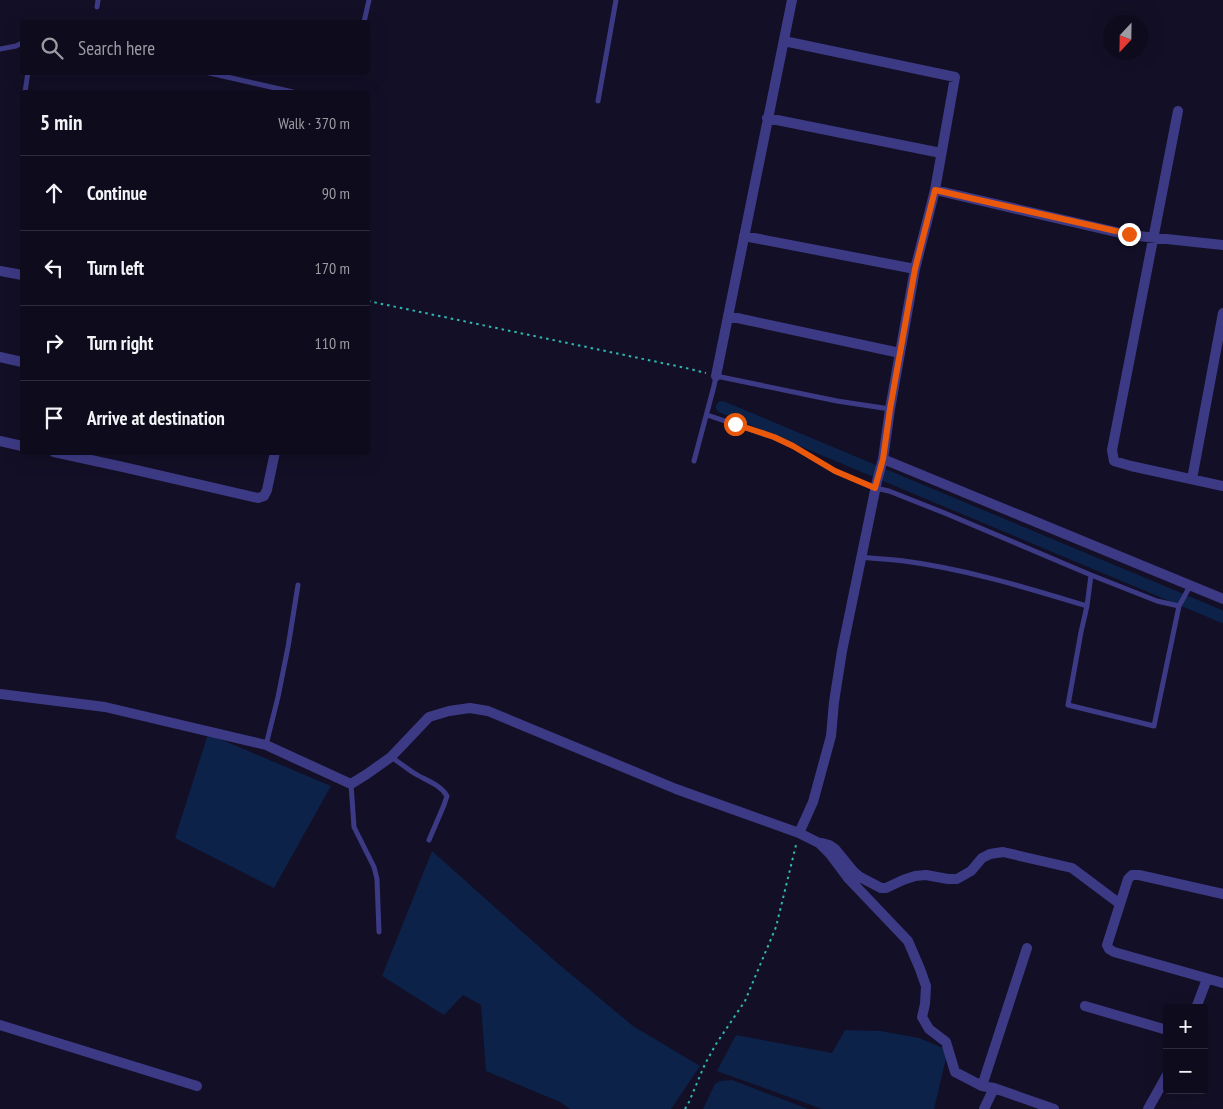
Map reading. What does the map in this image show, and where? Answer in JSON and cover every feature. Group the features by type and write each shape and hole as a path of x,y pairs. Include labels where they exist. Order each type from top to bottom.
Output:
{"street":[{"path":"716,376 792,0"},
{"path":"784,42 955,77 935,190 915,269 883,459 842,650 831,736 813,802 799,832"},
{"path":"1178,111 1112,450 1114,460 1131,466 1223,486"},
{"path":"768,118 942,153"},
{"path":"935,190 1129,234 1223,244"},
{"path":"744,236 915,269"},
{"path":"0,271 20,275"},
{"path":"1192,479 1223,313"},
{"path":"728,316 900,353"},
{"path":"0,357 20,362"},
{"path":"0,441 20,446"},
{"path":"68,455 258,498 264,496 267,490 274,455"},
{"path":"883,459 1223,599"},
{"path":"0,694 106,707 266,745 350,784 391,757 429,717 449,711 470,708 488,711 676,789 799,832 819,843 848,878 908,941 926,986 922,1017 929,1029 946,1042 955,1072 982,1086 994,1088 1053,1109"},
{"path":"819,843 829,845 835,849 853,871 881,888 886,888 915,876 926,875 957,879 971,871 982,858 990,854 1003,852 1035,861 1072,868 1120,904"},
{"path":"1223,894 1132,875 1128,879 1107,945 1109,950 1114,952 1223,983"},
{"path":"982,1086 1027,948"},
{"path":"1197,1004 1206,979"},
{"path":"1085,1006 1163,1029"},
{"path":"0,1025 197,1086"},
{"path":"1148,1109 1163,1082"},
{"path":"984,1109 994,1088"}],"lane":[{"path":"96,7 98,0"},
{"path":"364,20 369,0"},
{"path":"598,101 616,0"},
{"path":"0,49 20,44"},
{"path":"25,90 28,75"},
{"path":"218,75 283,90"},
{"path":"694,461 716,376 837,402 890,409"},
{"path":"707,415 774,437 835,471 877,480 889,491 1091,575 1157,601 1179,606"},
{"path":"861,558 904,561 955,570 1087,606"},
{"path":"1091,575 1068,705 1154,726 1179,606 1190,586"},
{"path":"266,745 278,697 298,585"},
{"path":"391,757 414,774 437,786 447,796 430,840"},
{"path":"350,784 354,827 378,879 379,932"}],"path":[{"path":"370,302 686,368 716,376"},
{"path":"685,1109 716,1044 745,1001 776,928 799,832"}],"water":[{"path":"208,734 331,786 274,888 175,838"},
{"path":"432,851 555,961 633,1026 700,1066 671,1109 570,1109 560,1102 486,1071 481,1005 463,995 444,1015 382,976"},
{"path":"845,1030 881,1031 919,1038 948,1050 934,1109 822,1109 717,1071 736,1035 832,1053"},
{"path":"732,1080 808,1109 703,1109 715,1084 720,1081"}],"waterway":[{"path":"722,407 1223,617"}],"route":[{"path":"735,424 774,437 835,471 875,488 883,459 915,269 935,190 1129,234"}]}
